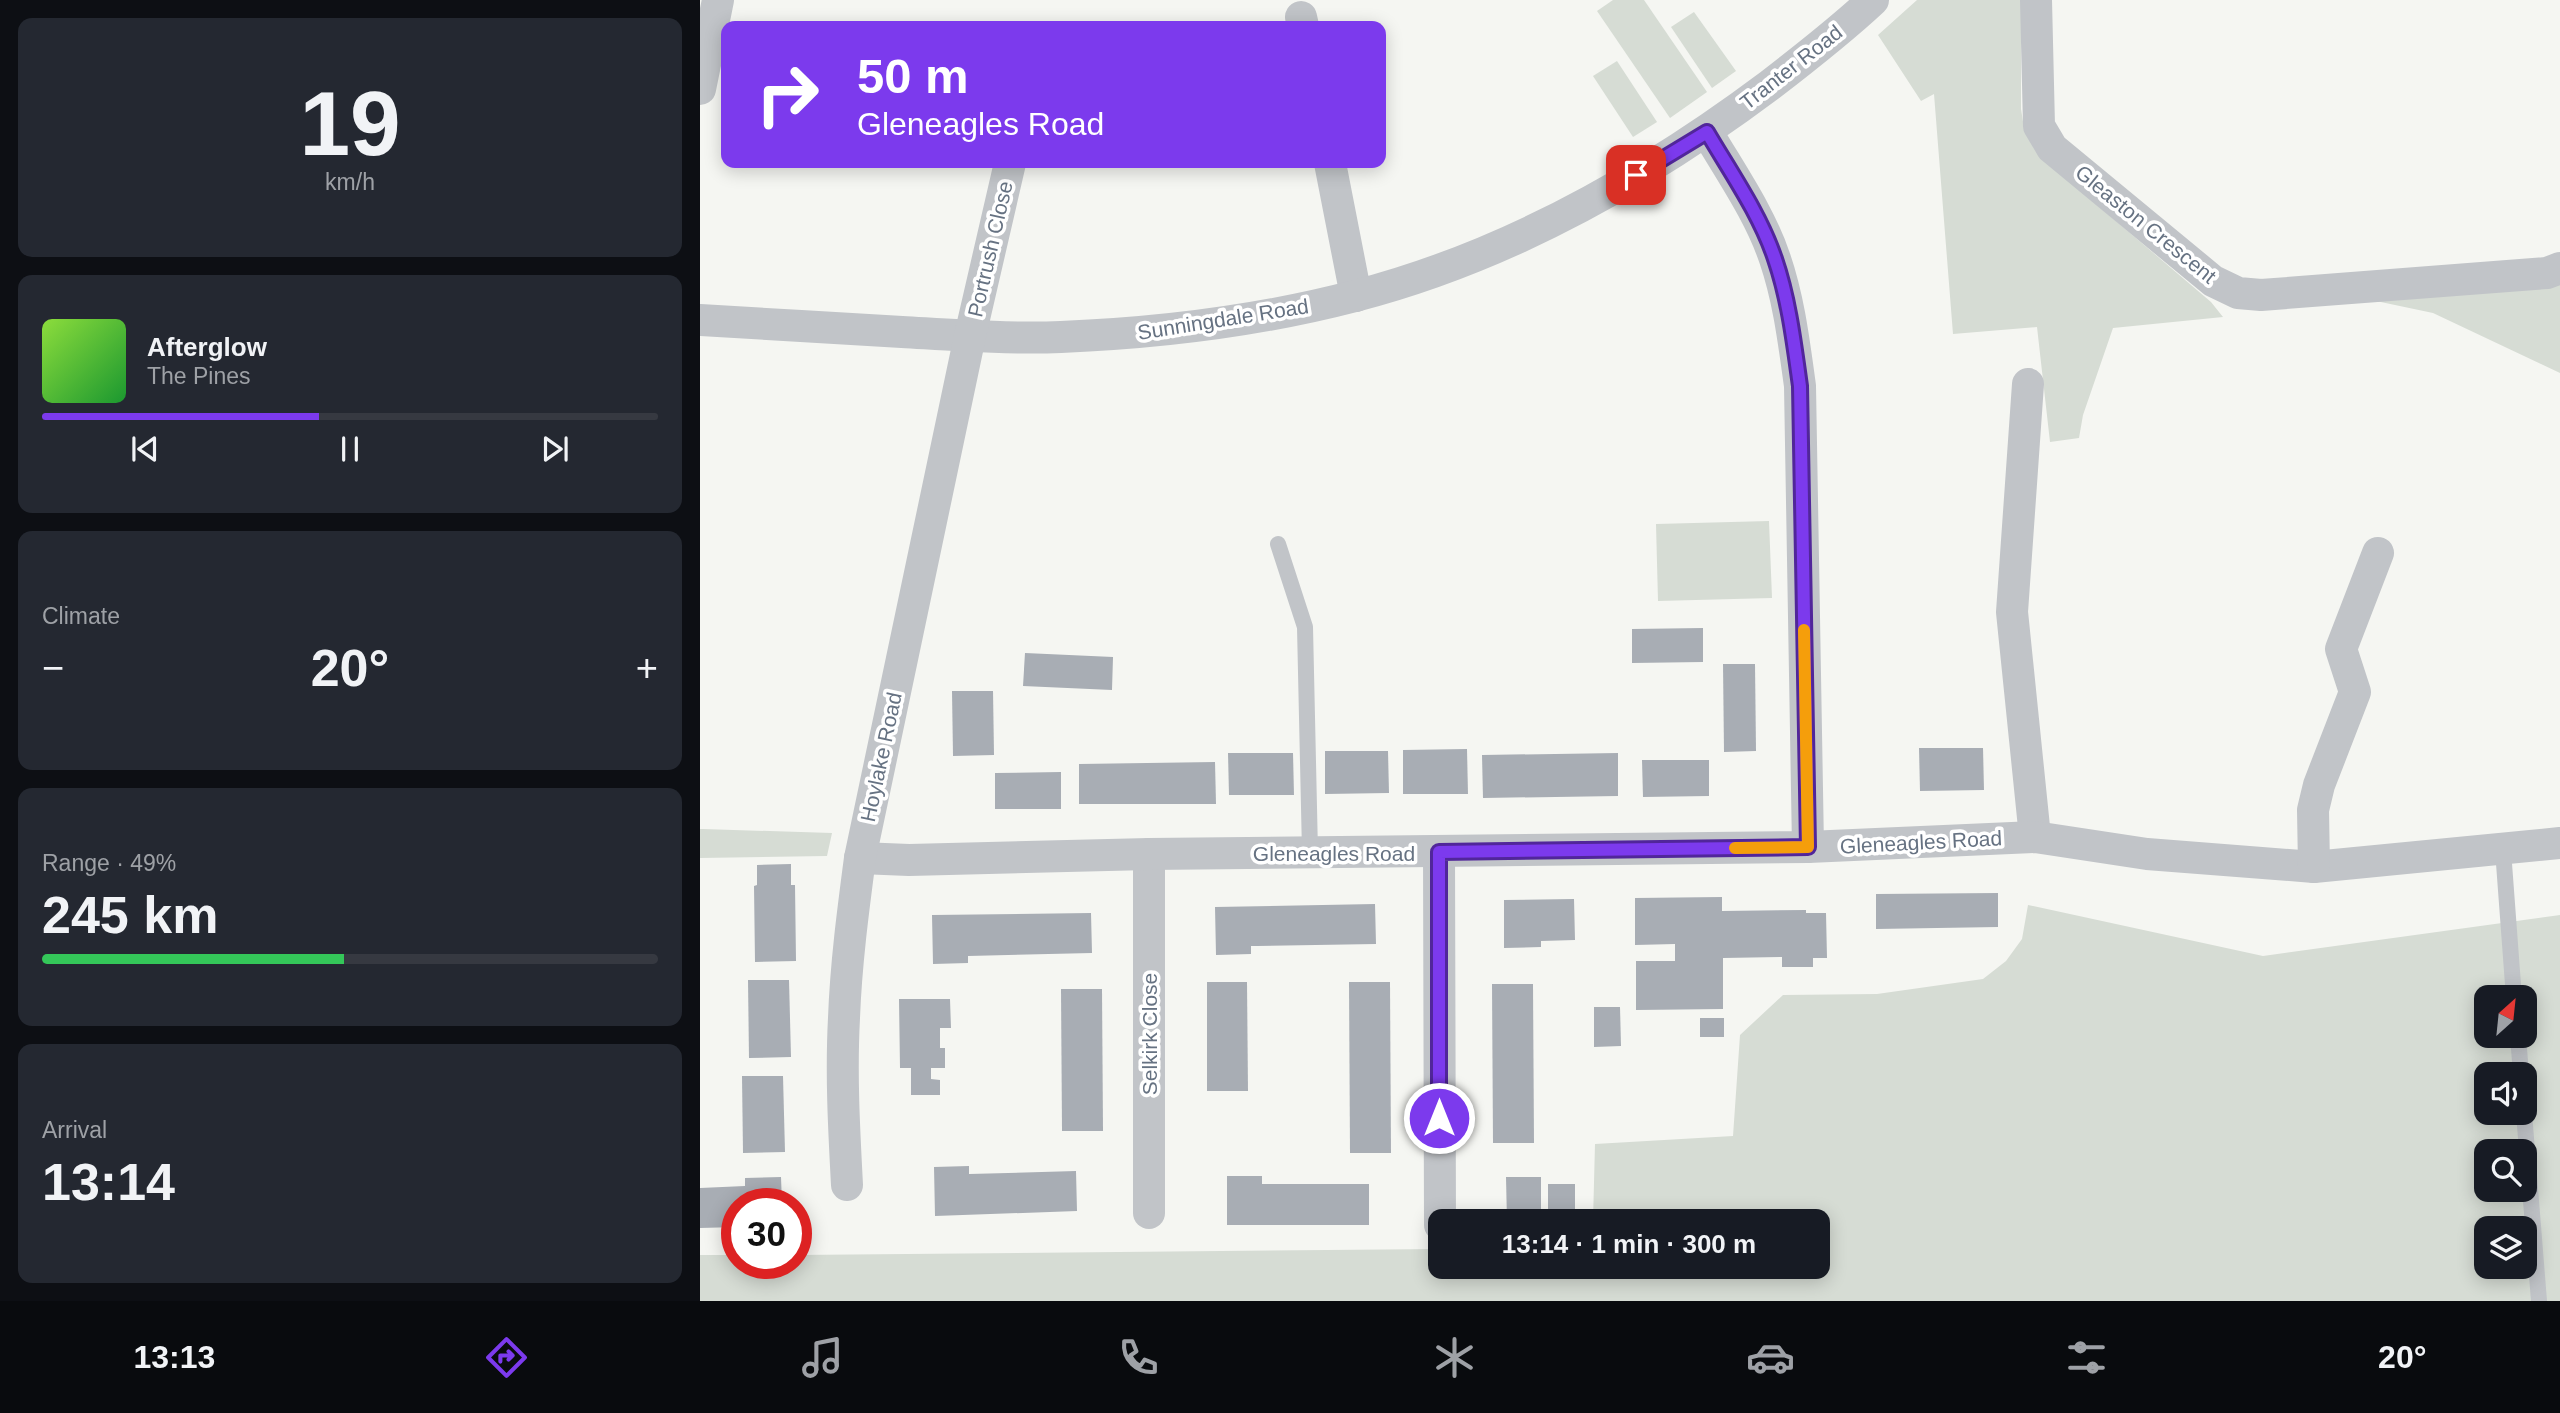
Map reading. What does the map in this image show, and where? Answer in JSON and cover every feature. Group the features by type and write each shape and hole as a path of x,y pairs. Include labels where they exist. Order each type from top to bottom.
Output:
{"street":[{"path":"700,89 705,47 718,0"},
{"name":"Tranter Road","path":"1707,132 1797,64 1872,0"},
{"name":"Gleaston Crescent","path":"2036,0 2039,126 2052,148 2213,281 2238,293 2261,295 2547,273 2560,268"},
{"path":"1707,132 1752,207 1775,259 1791,323 1800,386 1808,847"},
{"name":"Sunningdale Road","path":"700,320 971,336 1057,337 1155,332 1271,315 1356,296 1441,269 1530,232 1613,189 1707,132"},
{"name":"Portrush Close","path":"971,336 1009,168"},
{"path":"1331,168 1356,296"},
{"name":"Hoylake Road","path":"847,1185 843,1113 844,1020 860,858 971,336"},
{"path":"2028,384 2012,612 2035,837"},
{"path":"2314,867 2313,822 2316,798 2355,692 2341,649 2378,553"},
{"name":"Gleneagles Road","path":"860,858 909,860 1310,852 1808,847 2035,837 2147,854 2314,867 2560,843"},
{"path":"1439,852 1440,1209"},
{"name":"Selkirk Close","path":"1149,855 1149,1213"}],"lane":[{"path":"1278,544 1305,627 1310,852"},
{"path":"2502,850 2513,985"},
{"path":"2525,1125 2539,1301"}],"shaded area":[{"path":"1613,0 1644,0 1707,92 1670,118 1597,11"},
{"path":"1917,0 2021,0 2021,109 2024,128 2043,159 2211,302 2223,317 2113,328 2083,415 2079,438 2050,442 2037,327 1953,334 1934,94 1921,101 1878,35"},
{"path":"1694,12 1736,71 1712,88 1671,27"},
{"path":"1617,61 1657,122 1633,137 1593,76"},
{"path":"2560,283 2560,373 2433,313 2376,301"},
{"path":"1769,521 1772,598 1658,601 1656,524"},
{"path":"700,829 832,833 827,856 700,858"},
{"path":"2028,905 2263,956 2560,915 2560,1301 700,1301 700,1255 721,1255 721,1279 812,1279 812,1255 1428,1249 1428,1279 1830,1279 1830,1209 1593,1209 1595,1144 1733,1136 1740,1035 1783,995 1877,994 1983,979 2006,961 2022,939"}],"building":[{"path":"1703,628 1703,662 1632,663 1632,629"},
{"path":"1025,653 1113,657 1112,690 1023,686"},
{"path":"1723,664 1755,664 1756,751 1724,752"},
{"path":"952,691 993,691 994,755 953,756"},
{"path":"1919,748 1983,748 1984,790 1920,791"},
{"path":"1467,749 1468,794 1403,794 1403,750"},
{"path":"1325,751 1388,751 1389,793 1325,794"},
{"path":"1228,753 1293,753 1294,795 1229,795"},
{"path":"1618,753 1618,796 1483,798 1482,755"},
{"path":"1642,760 1709,760 1709,796 1643,797"},
{"path":"1215,762 1216,804 1079,804 1079,764"},
{"path":"1061,772 1061,809 995,809 995,773"},
{"path":"791,864 791,885 795,885 796,961 755,962 754,886 757,885 757,865"},
{"path":"1998,893 1998,927 1876,929 1876,894"},
{"path":"1722,897 1722,911 1806,910 1806,913 1826,913 1827,958 1813,958 1813,967 1782,967 1782,957 1723,958 1723,1009 1636,1010 1636,961 1675,961 1675,944 1635,945 1635,898"},
{"path":"1574,899 1575,940 1541,941 1541,947 1504,948 1504,900"},
{"path":"1375,904 1376,944 1251,946 1251,954 1216,955 1215,907"},
{"path":"1091,913 1092,953 968,956 968,963 933,964 932,915"},
{"path":"748,980 789,980 791,1057 749,1058"},
{"path":"1207,982 1247,982 1248,1091 1207,1091"},
{"path":"1349,982 1390,982 1391,1153 1350,1153"},
{"path":"1492,984 1533,984 1534,1143 1493,1143"},
{"path":"1061,989 1102,989 1103,1131 1062,1131"},
{"path":"899,999 950,999 951,1028 940,1028 940,1048 945,1048 945,1068 931,1068 931,1079 940,1080 940,1095 911,1095 911,1068 900,1068"},
{"path":"1594,1007 1620,1007 1621,1046 1594,1047"},
{"path":"1700,1018 1724,1018 1724,1037 1700,1037"},
{"path":"742,1076 783,1076 785,1152 743,1153"},
{"path":"969,1166 969,1174 1076,1171 1077,1211 935,1216 934,1167"},
{"path":"1227,1176 1262,1176 1262,1184 1369,1184 1369,1225 1227,1225"},
{"path":"781,1177 781,1188 721,1188 721,1227 700,1228 700,1188 745,1186 745,1178"},
{"path":"1506,1177 1541,1177 1541,1209 1507,1209"},
{"path":"1548,1184 1575,1184 1575,1209 1548,1209"}],"slow traffic":[{"path":"1735,848 1808,847 1804,630"}],"route":[{"path":"1439,1118 1439,852 1808,847 1800,386 1791,323 1775,259 1752,207 1707,132 1636,175"}]}
